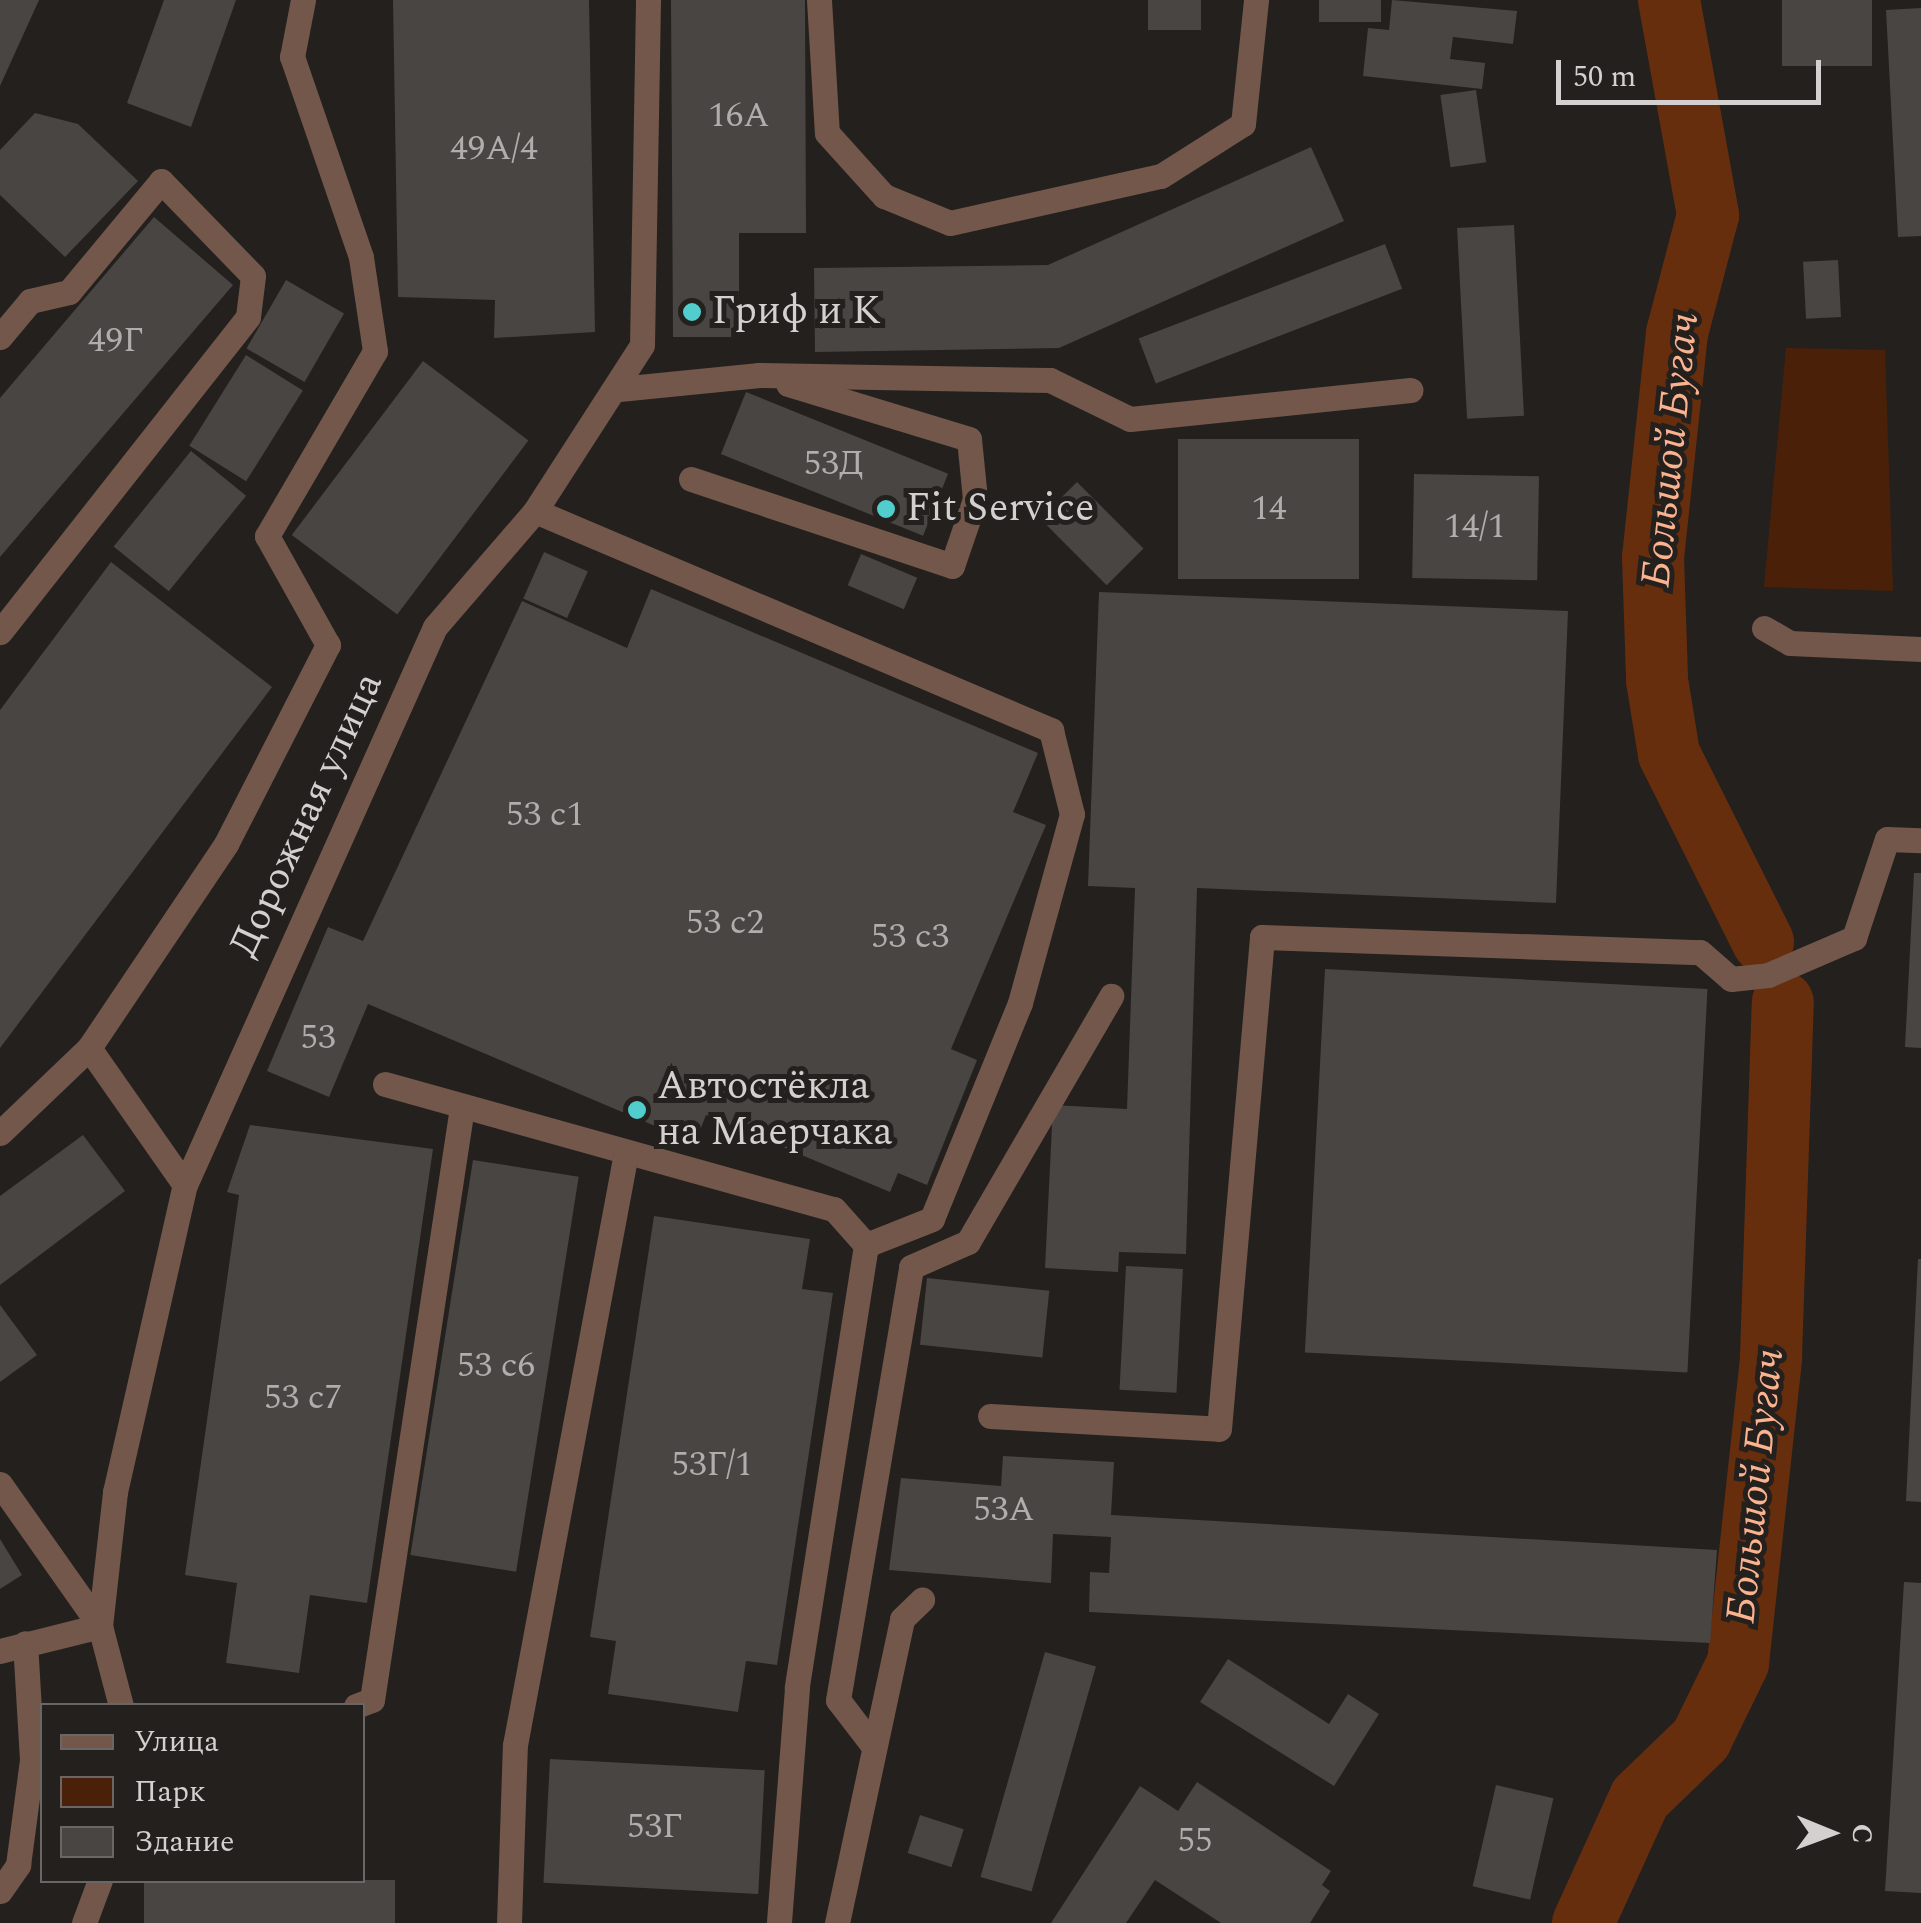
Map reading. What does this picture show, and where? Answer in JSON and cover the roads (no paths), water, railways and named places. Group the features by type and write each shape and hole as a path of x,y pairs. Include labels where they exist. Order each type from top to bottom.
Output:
{"street":[{"path":"0,1133 89,1048 226,844 328,645 267,536 375,351 361,257 292,57 303,0"},
{"name":"Дорожная улица","path":"121,1703 100,1626 122,1453 185,1185 435,627 535,511 619,389 642,345 648,0"},
{"path":"819,0 827,133 884,196 950,224 1161,176 1243,124 1256,0"},
{"path":"0,337 30,301 69,292 161,181 253,276 248,317 0,632"},
{"path":"619,389 759,375 1050,380 1130,419 1411,390"},
{"path":"691,479 952,566 974,499 969,439 759,375"},
{"path":"535,511 1051,730 1072,814 1020,1003 932,1219 866,1245"},
{"path":"1764,628 1790,644 1921,649"},
{"path":"990,1416 1219,1429 1262,937 1700,952 1731,978 1768,975 1854,938 1887,840 1921,840"},
{"path":"872,1743 838,1700 911,1267 968,1242 1111,996"},
{"path":"89,1048 185,1185"},
{"path":"384,1084 834,1209 866,1245"},
{"path":"364,1703 372,1700 462,1107"},
{"path":"508,1923 515,1746 626,1153"},
{"path":"779,1923 797,1688 866,1245"},
{"path":"0,1484 100,1626 12,1647 32,1760 18,1866 0,1892"},
{"path":"837,1923 872,1743 902,1619 922,1600"},
{"path":"84,1923 99,1883"}],"waterway":[{"name":"Большой Бугач","path":"1669,0 1708,215 1677,333 1653,557 1657,680 1669,754 1763,942"},
{"name":"Большой Бугач","path":"1583,1923 1640,1798 1701,1739 1738,1663 1771,1357 1783,1002"}],"place":[{"name":"Гриф и К","path":"692,312"},
{"name":"Fit Service","path":"886,509"},
{"name":"Автостёкла на Маерчака","path":"637,1110"}]}
